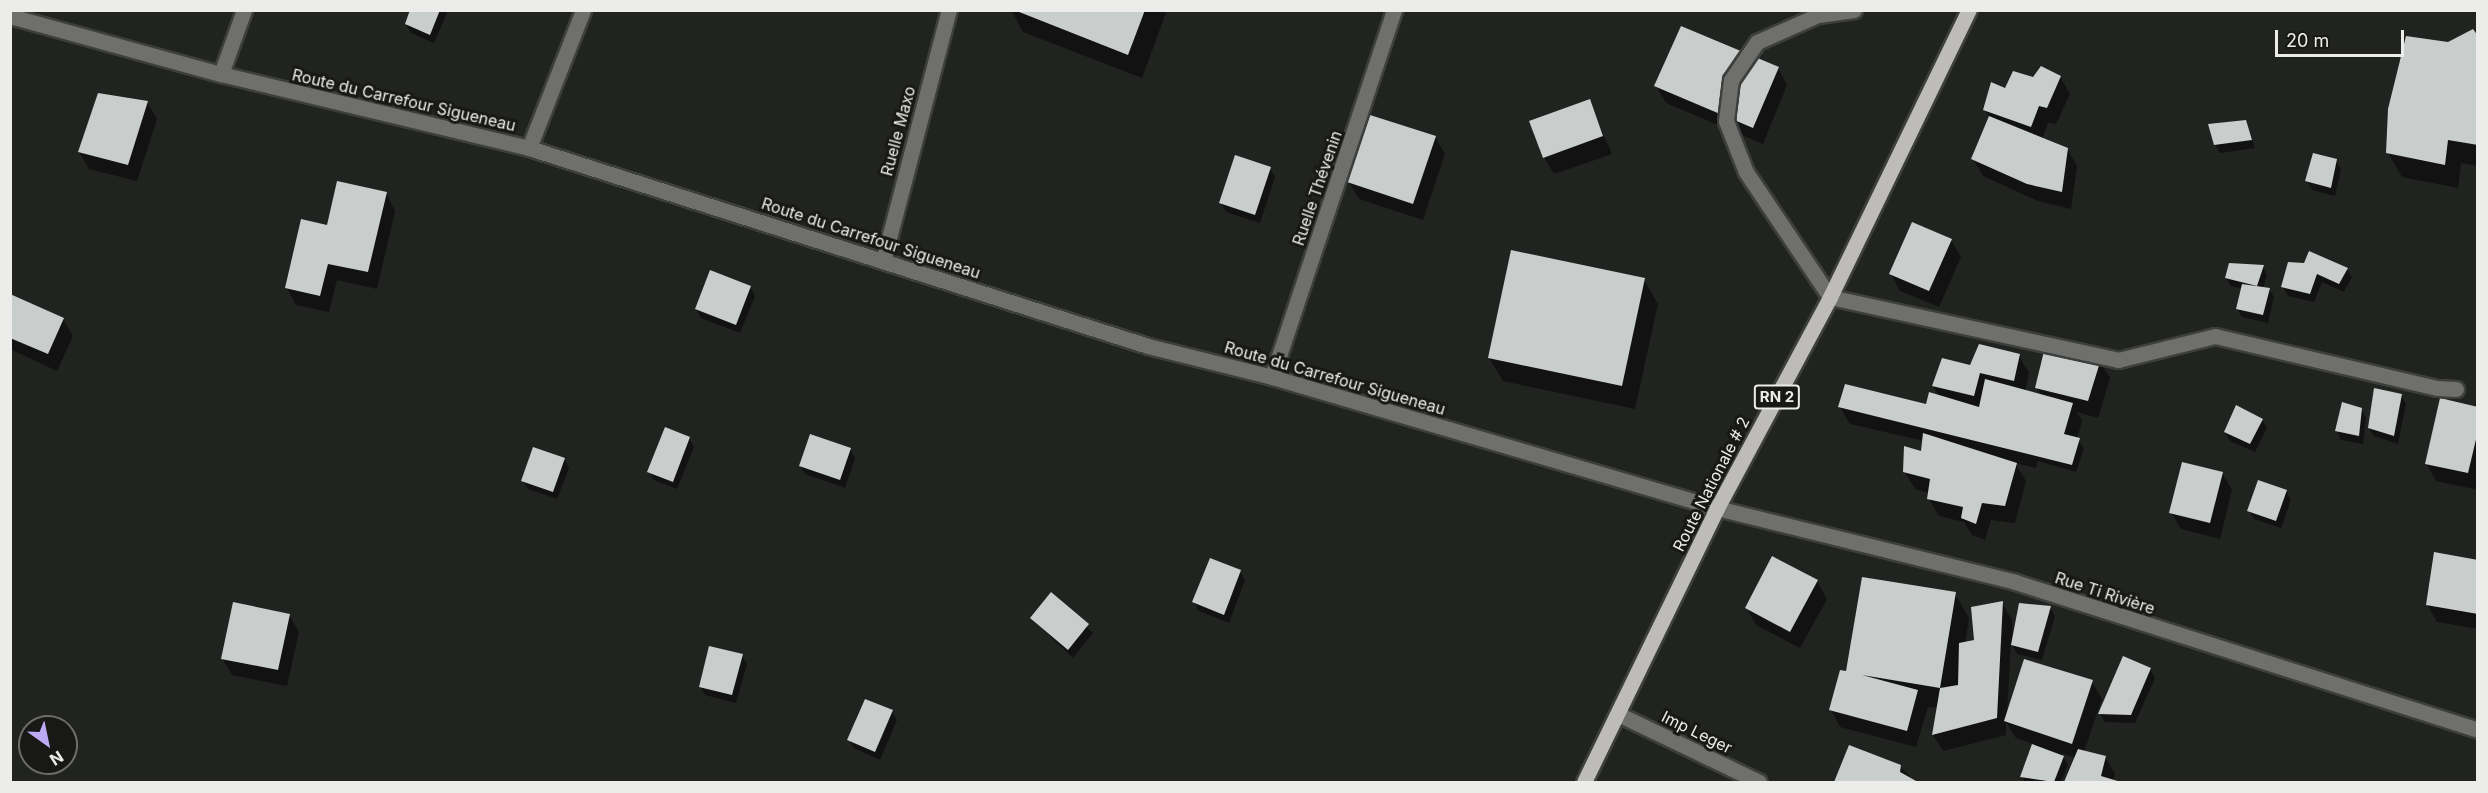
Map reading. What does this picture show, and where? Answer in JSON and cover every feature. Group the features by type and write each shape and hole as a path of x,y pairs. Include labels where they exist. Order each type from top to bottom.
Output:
{"main road":[{"name":"Route Nationale # 2","path":"1584,783 1620,715 1717,508 1830,297 1967,11"}],"street":[{"path":"220,74 244,10"},
{"path":"529,148 583,10"},
{"name":"Ruelle Maxo","path":"883,261 949,10"},
{"name":"Ruelle Thévenin","path":"1272,377 1394,10"},
{"path":"1854,10 1818,15 1757,42 1731,80 1726,121 1746,172 1830,297 2118,360 2215,336 2437,388 2456,389"},
{"name":"Route du Carrefour Sigueneau","path":"10,16 220,74 529,148 1148,346 1272,377 1717,508"},
{"name":"Rue Ti Rivière","path":"1717,508 2015,582 2478,730"},
{"name":"Imp Leger","path":"1620,715 1759,783"}],"building":[{"path":"410,10 440,10 430,35 405,24"},
{"path":"1014,10 1145,10 1128,55"},
{"path":"1681,26 1779,67 1753,128 1654,86"},
{"path":"2473,29 2478,36 2478,145 2448,140 2445,165 2386,153 2388,109 2406,36 2448,42"},
{"path":"2041,66 2061,76 2047,108 2039,106 2031,127 1983,110 1991,82 2005,88 2013,71 2033,77"},
{"path":"98,93 148,101 128,165 78,152"},
{"path":"1590,99 1603,136 1543,158 1529,121"},
{"path":"1370,115 1436,136 1413,204 1347,182"},
{"path":"1989,116 2068,148 2062,192 2027,184 1971,159"},
{"path":"2246,120 2252,140 2214,145 2208,124"},
{"path":"2313,153 2337,159 2331,188 2305,181"},
{"path":"1235,155 1271,167 1255,215 1219,203"},
{"path":"337,181 387,192 368,272 328,264 320,296 285,288 301,219 327,225"},
{"path":"1912,222 1952,239 1929,291 1889,274"},
{"path":"1511,250 1645,278 1622,386 1488,358"},
{"path":"2309,251 2348,268 2339,284 2317,274 2310,294 2281,287 2288,262 2304,263"},
{"path":"2229,263 2264,265 2257,286 2225,278"},
{"path":"710,270 751,286 736,325 695,309"},
{"path":"2242,284 2270,288 2263,315 2236,309"},
{"path":"10,294 64,318 48,354 10,338"},
{"path":"1979,344 2020,354 2014,381 1980,373 1974,396 1932,386 1942,358 1970,365"},
{"path":"2045,347 2101,359 2088,401 2035,388"},
{"path":"1985,379 2073,403 2064,434 2080,438 2072,465 1838,407 1845,384 1926,404 1929,392 1979,407"},
{"path":"2374,388 2402,394 2394,436 2368,428"},
{"path":"2440,398 2478,407 2478,431 2468,473 2425,464"},
{"path":"2342,402 2362,408 2359,436 2335,431"},
{"path":"2236,405 2263,419 2250,444 2224,432"},
{"path":"665,427 690,437 673,482 647,472"},
{"path":"1923,433 2017,463 2005,506 1982,503 1976,524 1961,518 1963,507 1927,499 1930,479 1903,472 1904,446 1921,451"},
{"path":"810,434 851,448 840,480 799,466"},
{"path":"533,447 565,458 553,492 521,481"},
{"path":"2182,462 2223,472 2210,523 2169,513"},
{"path":"2258,480 2287,490 2276,521 2247,511"},
{"path":"2434,552 2478,560 2478,614 2426,605"},
{"path":"1772,556 1818,580 1790,632 1745,608"},
{"path":"1210,558 1241,570 1224,615 1192,602"},
{"path":"1862,577 1956,592 1940,688 1862,675 1918,690 1907,731 1829,710 1840,670 1846,671"},
{"path":"1051,592 1089,624 1068,650 1030,618"},
{"path":"2003,601 1997,718 1932,735 1940,688 1958,685 1959,643 1974,640 1971,607"},
{"path":"233,602 290,614 278,670 221,659"},
{"path":"2019,603 2051,606 2038,652 2011,645"},
{"path":"709,646 743,654 732,695 699,687"},
{"path":"2123,656 2151,668 2131,715 2098,714"},
{"path":"2024,659 2093,680 2072,744 2004,721"},
{"path":"865,699 893,710 875,752 847,740"},
{"path":"2032,744 2064,756 2054,782 2020,777"},
{"path":"1849,745 1901,765 1900,772 1918,782 1834,782"},
{"path":"2078,749 2106,756 2101,776 2121,782 2064,782"}]}
